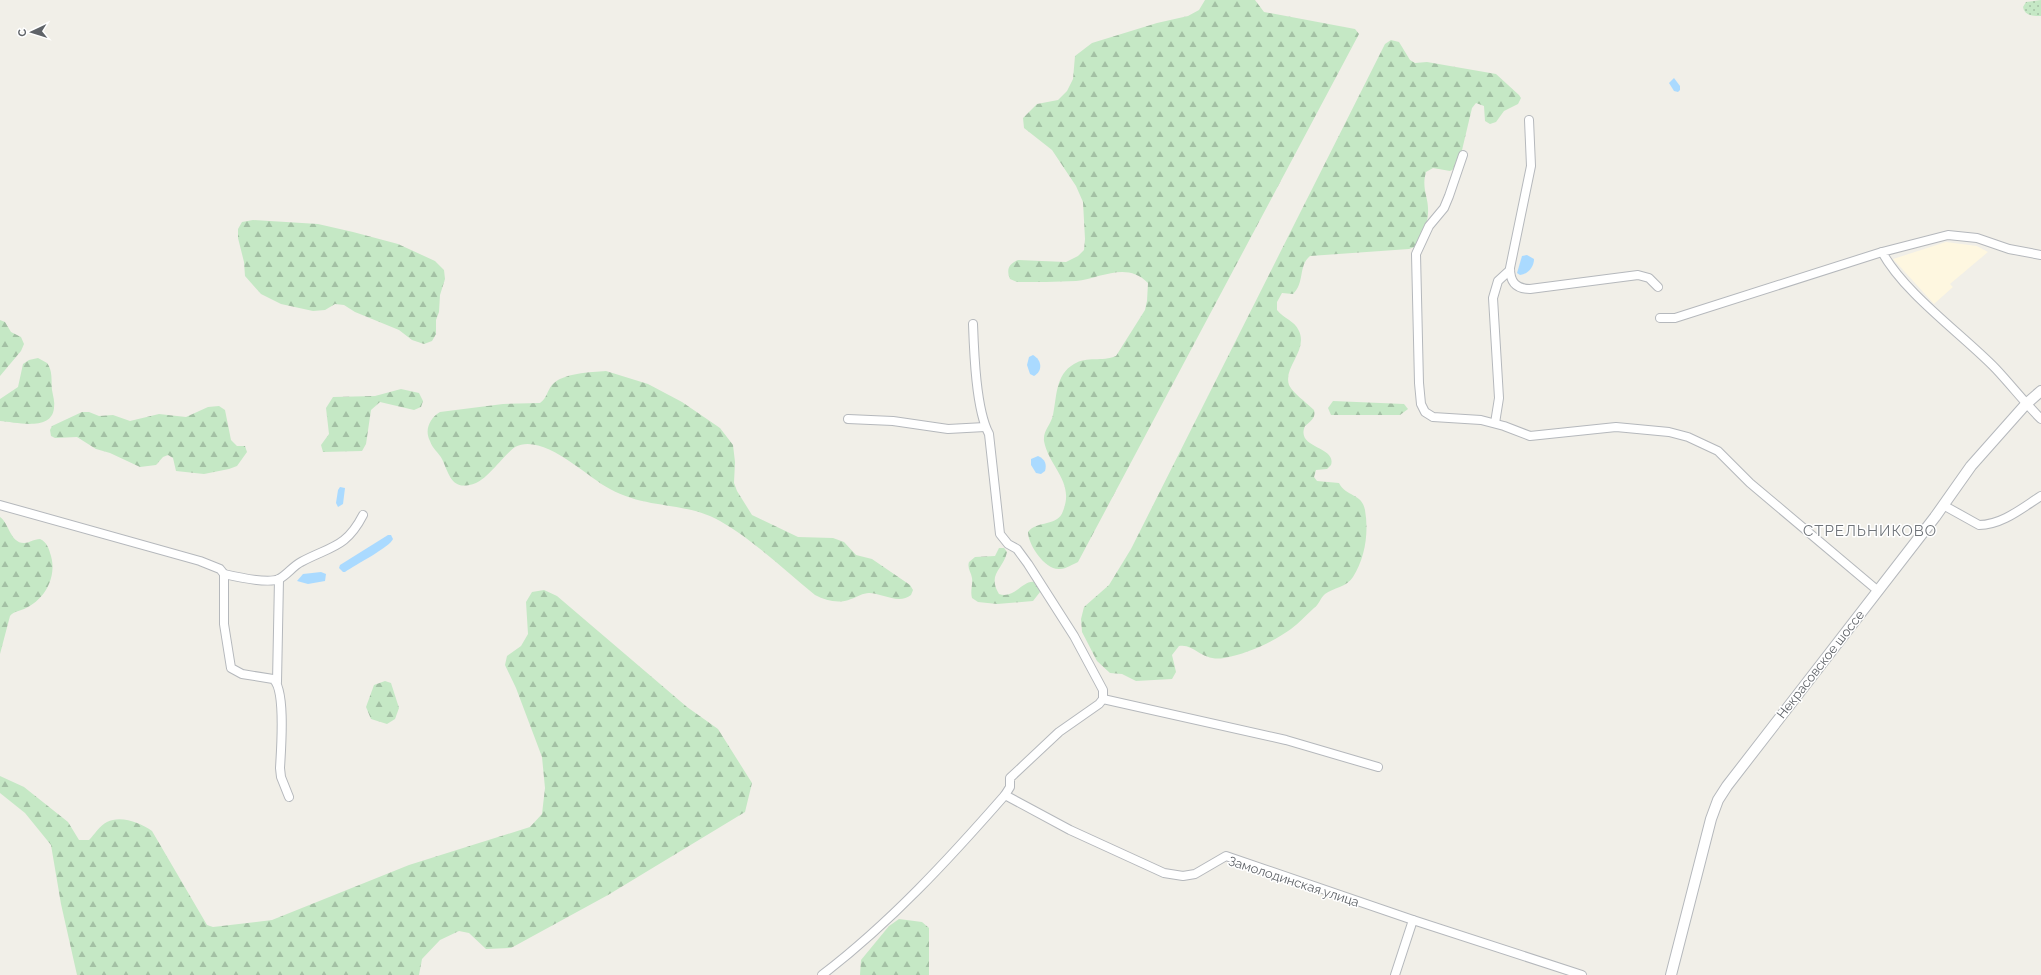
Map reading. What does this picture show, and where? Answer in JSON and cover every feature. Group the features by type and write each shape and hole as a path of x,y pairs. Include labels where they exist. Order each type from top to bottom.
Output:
{"street":[{"path":"1528,120 1531,166 1510,270 1511,280 1514,285 1524,289 1638,276 1648,278 1658,287"},
{"path":"1463,155 1450,196 1444,208 1429,226 1416,254 1421,404 1425,412 1433,417 1464,418 1495,423 1530,436 1616,427 1669,432 1688,437 1718,451 1750,483 1877,590"},
{"path":"1660,318 1675,318 1882,252 1948,235 1977,238 2009,249 2041,255"},
{"path":"1882,252 1886,260 1921,298 1996,369 2041,419"},
{"path":"1495,423 1499,398 1493,298 1498,281 1510,270"},
{"path":"822,975 878,928 912,896 1005,795 1010,787 1010,778 1025,762 1070,724 1099,704 1103,699 1103,690 1088,659 1052,599 1017,550 1008,544 1000,534 989,434 986,427 975,360 974,324"},
{"name":"Некрасовское шоссе","path":"1671,975 1711,819 1718,800 1727,786 1943,506 1972,466 2026,404 2041,391"},
{"path":"848,419 893,421 948,429 986,427"},
{"path":"1943,506 1979,525 1985,525 2010,516 2041,496"},
{"path":"0,505 200,562 220,569 224,574 240,578 279,579 301,562 341,543 354,530 363,515"},
{"path":"224,574 224,624 231,668 242,674 268,677 277,682"},
{"path":"279,579 277,682 281,705 281,772 289,797"},
{"path":"1103,699 1286,740 1378,767"},
{"name":"Замолодинская улица","path":"1005,795 1070,830 1164,873 1183,876 1195,874 1226,856 1413,920 1582,975"},
{"path":"1395,975 1413,920"}],"shaded area":[{"path":"1946,242 1977,246 1988,252 1950,284 1953,287 1934,304 1893,259"}],"green space":[{"path":"1205,0 1255,0 1264,12 1355,29 1359,34 1078,562 1065,568 1055,569 1044,562 1034,550 1028,532 1032,528 1057,519 1063,511 1066,501 1064,483 1051,459 1044,441 1046,431 1053,415 1060,380 1063,374 1074,364 1084,360 1105,359 1116,356 1145,310 1148,283 1140,276 1123,272 1076,281 1017,282 1010,279 1008,272 1009,267 1018,260 1066,262 1078,256 1084,250 1085,239 1083,202 1076,186 1052,150 1024,128 1023,118 1037,104 1058,100 1067,91 1073,79 1075,56 1092,43 1157,23 1188,16 1199,10"},
{"path":"2041,0 2041,16 2032,16 2027,14 2023,7 2026,2"},
{"path":"1391,40 1399,42 1410,60 1415,63 1427,62 1496,74 1521,98 1518,104 1504,111 1496,122 1490,124 1485,121 1484,106 1476,103 1472,108 1458,167 1450,171 1433,168 1426,172 1424,183 1428,217 1426,226 1417,246 1409,249 1310,256 1304,265 1297,290 1293,294 1282,293 1277,302 1277,310 1297,327 1301,338 1298,352 1289,372 1288,378 1291,388 1314,410 1314,417 1305,426 1303,434 1310,443 1323,450 1331,459 1331,465 1327,469 1316,470 1314,477 1317,481 1339,483 1346,491 1361,501 1365,510 1365,545 1357,570 1347,583 1325,594 1316,607 1291,629 1259,647 1242,654 1216,659 1204,655 1189,647 1179,646 1172,655 1176,672 1172,679 1136,681 1122,674 1110,673 1097,661 1082,632 1081,619 1084,607 1109,585 1131,549 1385,44"},
{"path":"253,220 318,224 398,244 435,261 444,270 445,279 440,295 439,312 436,320 436,334 432,341 424,344 412,340 399,330 355,312 344,305 335,304 325,310 313,311 281,304 261,294 245,276 244,262 238,238 238,229 242,222"},
{"path":"0,320 5,322 11,332 21,337 24,344 21,351 0,376"},
{"path":"38,358 47,363 51,372 54,404 52,415 47,420 32,424 0,421 0,399 18,387 23,364 29,360"},
{"path":"606,371 648,384 682,402 720,428 733,445 735,462 734,483 737,491 752,515 798,537 833,538 844,542 856,555 872,559 910,585 913,590 911,595 906,598 896,599 874,593 867,593 846,601 838,602 820,597 815,595 745,537 720,521 693,511 624,496 600,483 564,458 538,446 526,444 515,447 491,472 481,480 468,485 457,484 453,481 442,459 432,446 428,437 429,425 433,418 440,412 503,404 540,403 552,385 563,378 577,374"},
{"path":"401,389 419,393 423,401 421,407 414,410 380,402 371,410 366,444 362,451 323,452 321,445 329,434 326,408 333,397 375,396"},
{"path":"1333,401 1404,404 1408,409 1400,415 1331,415 1328,408"},
{"path":"219,406 225,410 231,440 237,446 245,446 247,452 237,466 204,474 176,471 173,458 168,455 163,457 156,465 140,467 110,453 96,449 77,437 55,438 51,436 50,430 52,426 82,412 89,412 99,416 113,415 130,421 159,414 186,417 208,407"},
{"path":"0,517 19,542 26,543 40,539 44,542 51,556 52,572 48,586 39,599 33,604 13,613 10,616 0,654"},
{"path":"999,548 1004,548 1007,552 995,577 996,587 999,594 1010,594 1024,585 1033,582 1037,583 1040,592 1033,601 997,604 978,602 972,598 972,578 969,562 975,557 995,556"},
{"path":"544,590 557,596 687,707 718,729 752,783 745,812 608,895 511,948 486,949 469,933 459,931 440,940 422,959 419,975 77,975 61,904 51,845 25,813 0,793 0,776 24,787 68,822 79,840 89,840 102,825 118,819 137,823 152,831 207,925 213,927 272,920 409,865 530,827 542,814 545,788 542,757 516,688 505,665 507,656 521,646 528,634 526,602 532,592"},
{"path":"385,681 391,683 399,708 395,719 387,724 371,719 366,707 374,685"},
{"path":"899,919 922,922 929,928 929,975 860,975 861,960 889,926"}],"water":[{"path":"1674,78 1680,86 1680,90 1678,92 1674,91 1669,83"},
{"path":"1527,255 1534,259 1533,265 1528,272 1520,275 1517,273 1522,256"},
{"path":"1033,355 1040,363 1039,371 1034,376 1030,374 1027,365 1029,357"},
{"path":"1038,456 1044,460 1046,464 1045,471 1041,474 1036,473 1031,465 1031,459"},
{"path":"340,487 345,488 343,504 338,507 336,503 338,490"},
{"path":"388,535 391,535 393,539 386,547 345,572 339,568 340,565"},
{"path":"321,572 326,574 325,581 308,584 297,581 303,574"}],"district":[{"name":"СТРЕЛЬНИКОВО","path":"1870,531"}]}
